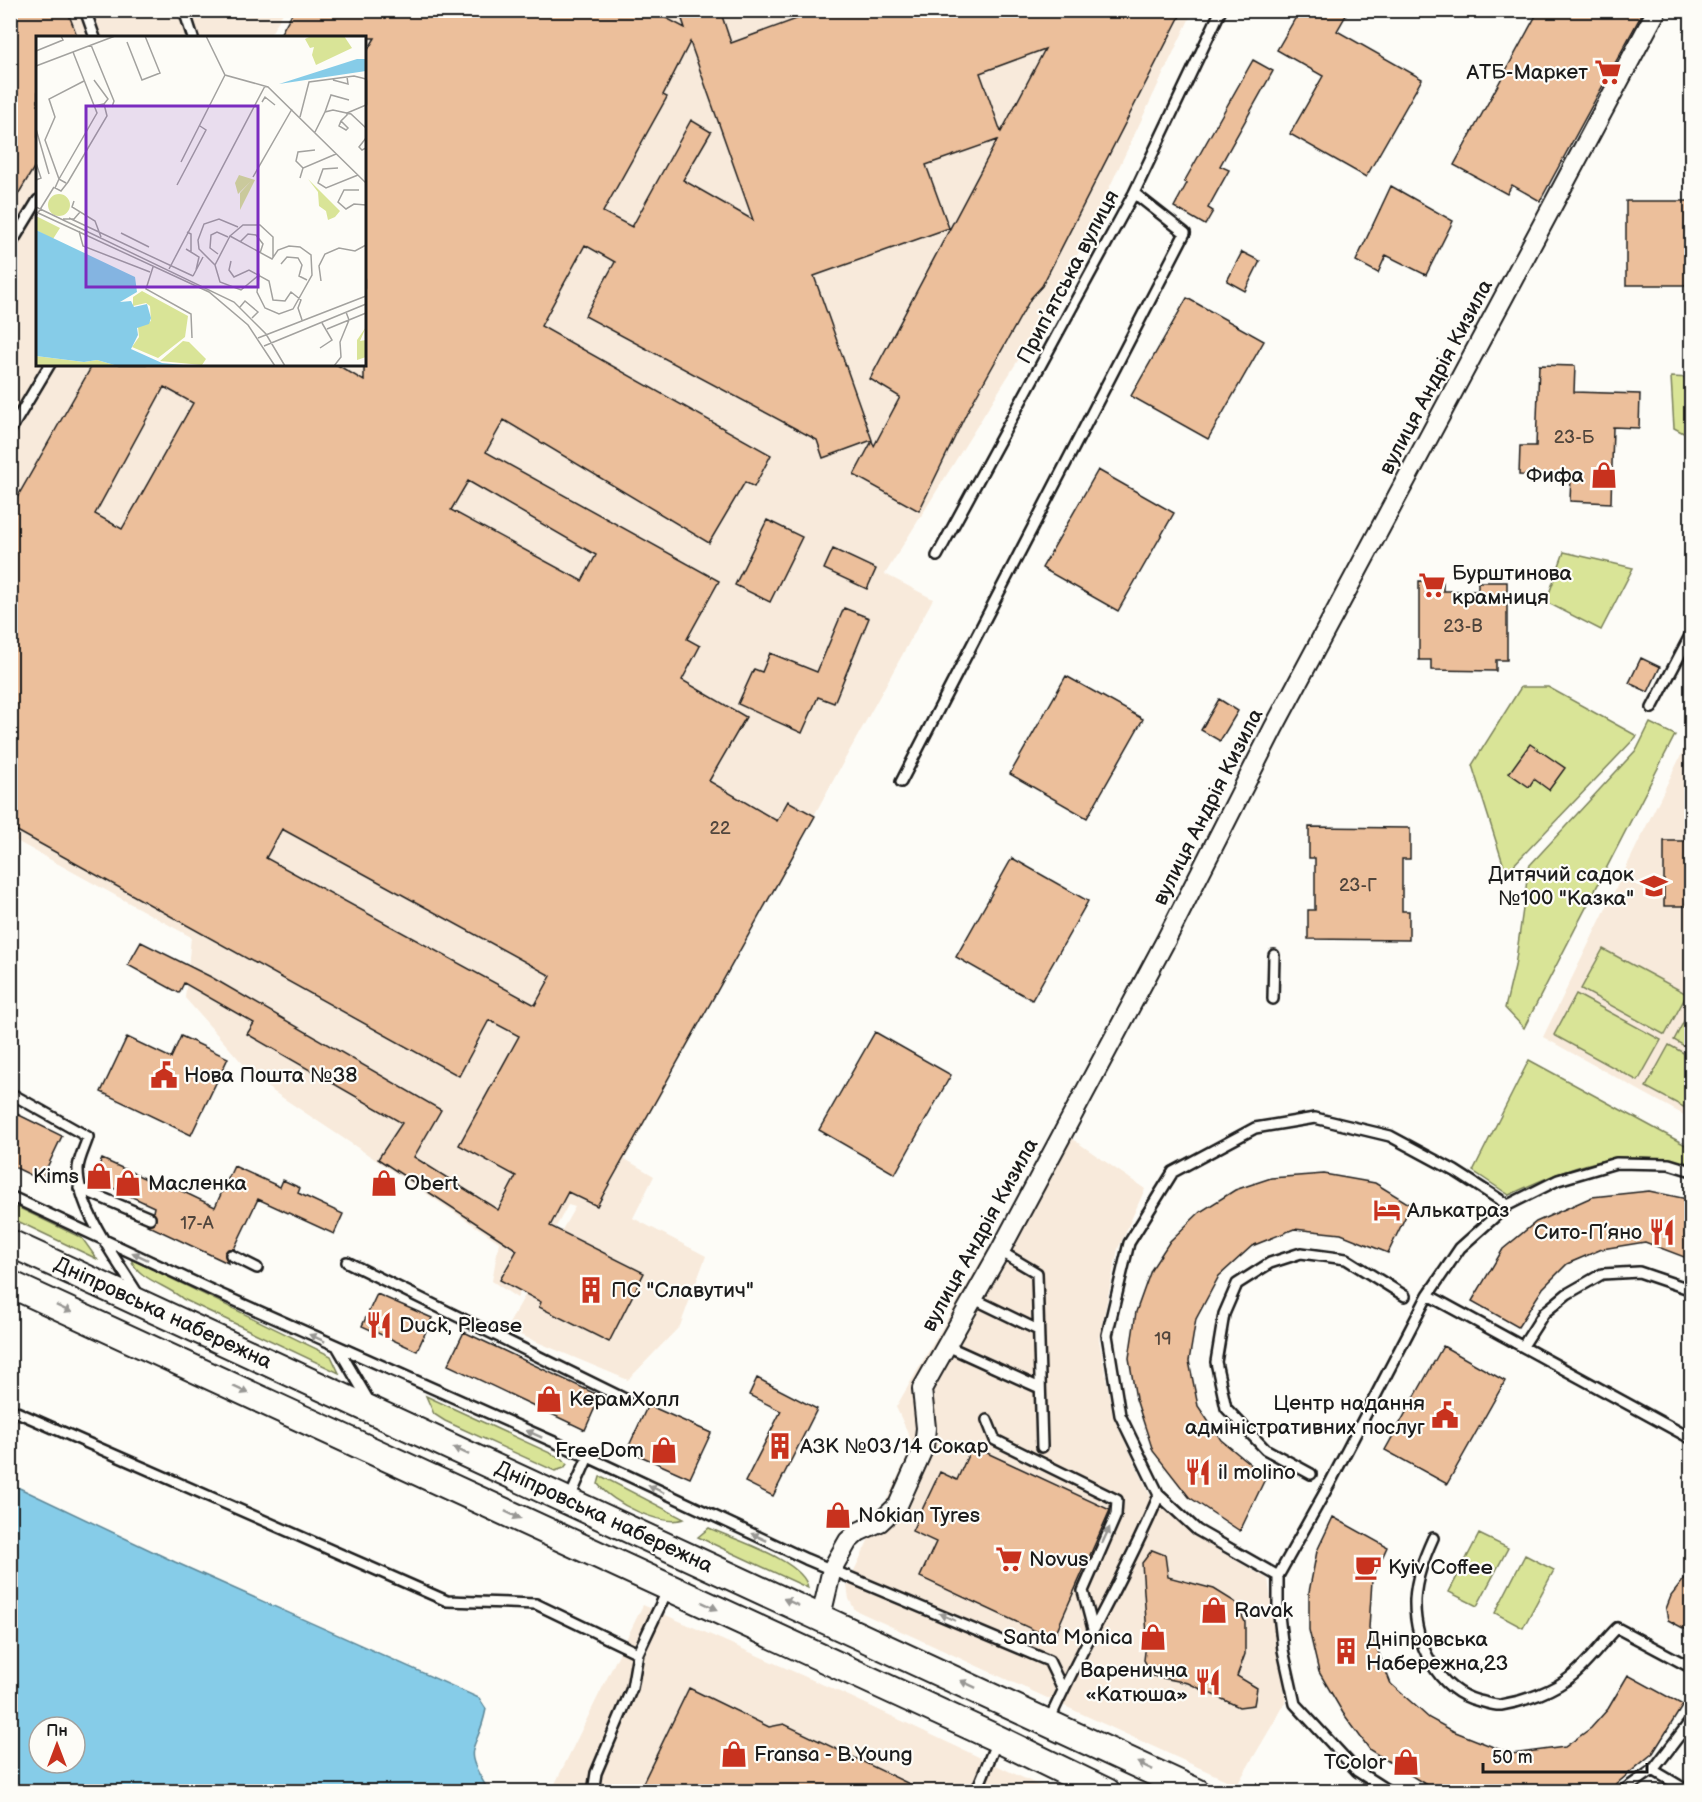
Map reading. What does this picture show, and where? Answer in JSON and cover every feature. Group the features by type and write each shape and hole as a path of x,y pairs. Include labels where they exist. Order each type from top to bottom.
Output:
{"main road":[{"name":"Дніпровська набережна","path":"10,1243 1197,1791"},
{"name":"Дніпровська набережна","path":"10,1284 998,1738 1107,1791"}],"street":[{"name":"вулиця Андрія Кизила","path":"821,1616 832,1569 848,1541 858,1532 880,1521 898,1505 924,1447 926,1428 922,1389 1000,1251 1166,940 1274,727 1657,10"}],"lane":[{"path":"85,10 94,36"},
{"path":"184,10 192,36"},
{"name":"Припʼятська вулиця","path":"937,556 1134,193 1221,10"},
{"path":"901,782 1185,233 1134,193"},
{"path":"10,246 36,203"},
{"path":"10,431 49,366"},
{"path":"1652,708 1692,632"},
{"path":"1273,999 1274,955"},
{"path":"10,1093 88,1137 78,1165 79,1188 104,1239 145,1305"},
{"path":"1278,1576 1197,1530 1159,1495 1120,1415 1107,1335 1130,1243 1173,1172 1255,1128 1315,1118 1390,1136 1455,1171 1508,1205"},
{"path":"1390,1791 1357,1771 1295,1704 1283,1650 1278,1606 1278,1576 1330,1483 1428,1295 1460,1248 1508,1205 1558,1180 1616,1163 1669,1164 1692,1171"},
{"path":"79,1188 150,1218"},
{"path":"10,1196 338,1347 588,1457 832,1569 1049,1661 1063,1690"},
{"path":"1000,1251 1037,1273 1042,1447"},
{"path":"1311,1474 1265,1449 1226,1408 1216,1362 1224,1314 1237,1284 1270,1263 1301,1253 1346,1259 1405,1296"},
{"path":"231,1255 257,1268"},
{"path":"347,1262 625,1399"},
{"path":"1523,1346 1544,1313 1567,1294 1602,1274 1640,1272 1692,1290"},
{"path":"1428,1295 1692,1439"},
{"path":"972,1298 1038,1330"},
{"path":"945,1345 1040,1388"},
{"path":"338,1347 375,1411"},
{"path":"10,1409 447,1601 536,1604 638,1653"},
{"path":"987,1420 994,1440 1117,1500 1116,1515 1088,1573 1083,1591 1093,1629"},
{"path":"569,1500 588,1457"},
{"path":"1049,1721 1146,1526 1159,1495"},
{"path":"1433,1538 1421,1565 1415,1598 1416,1625 1428,1655 1445,1683 1467,1698 1498,1706 1537,1695 1572,1676 1617,1628 1692,1668"},
{"path":"593,1791 596,1773 632,1688 638,1653 669,1587"},
{"path":"1621,1791 1653,1770 1692,1719"},
{"path":"976,1791 998,1738"},
{"path":"1653,1770 1690,1791 1692,1786"}],"shaded area":[{"path":"11,11 284,11 270,36 36,36 36,366 366,366 366,36 359,36 295,11 1193,11 1058,296 885,574 933,599 625,1159 654,1176 633,1218 706,1256 680,1326 628,1380 506,1329 575,1207 568,1205 517,1298 492,1281 499,1242 259,1082 185,998 191,937 11,838"},
{"name":"Дитячий садок №100 \"Казка\"","path":"1691,735 1691,1119 1543,1037"},
{"path":"1058,1129 1145,1189 1118,1249 1099,1339 1113,1416 1150,1495 1193,1535 1268,1579 1286,1702 1237,1785 855,1610 849,1599 847,1586 913,1444 896,1407"},
{"path":"643,1605 851,1697 1051,1791 551,1792"}],"green space":[{"path":"1671,377 1691,378 1691,437 1674,428"},
{"path":"1564,552 1633,568 1601,630 1546,602"},
{"path":"1521,687 1548,687 1637,736 1506,873 1472,765"},
{"path":"1650,723 1675,735 1524,1028 1505,1008 1515,966 1529,866 1637,749"},
{"path":"1603,949 1687,994 1665,1035 1581,989"},
{"path":"1576,994 1661,1040 1638,1081 1554,1035"},
{"path":"1691,1008 1691,1050 1674,1040"},
{"path":"1669,1045 1691,1057 1691,1111 1646,1087"},
{"path":"1529,1060 1691,1148 1687,1163 1663,1158 1617,1158 1574,1168 1509,1195 1473,1171"},
{"path":"11,1204 82,1238 97,1259 11,1218"},
{"path":"131,1259 331,1356 339,1373 183,1299 139,1272"},
{"path":"426,1396 563,1459 567,1464 564,1468 555,1471 445,1421 434,1414"},
{"path":"600,1477 684,1519 663,1520 625,1506 598,1484"},
{"path":"709,1528 782,1560 804,1578 808,1588 698,1537"},
{"path":"1479,1534 1508,1548 1477,1606 1449,1592"},
{"path":"1525,1555 1554,1570 1523,1628 1495,1613"}],"water":[{"path":"11,1484 175,1562 479,1698 486,1709 472,1757 489,1791 11,1791"}],"building":[{"path":"10,10 67,10 77,36 36,36 36,164 10,208"},
{"path":"294,10 651,10 685,28 679,10 720,10 731,43 821,10 1183,10 1042,286 1031,298 967,412 919,511 854,475 872,441 874,446 900,397 870,379 997,140 926,165 949,228 814,276 872,440 823,458 817,440 585,316 615,262 585,245 541,326 771,455 754,487 745,482 709,543 504,420 486,452 719,581 687,639 700,646 682,680 746,717 709,781 777,821 788,801 815,816 597,1206 568,1192 550,1226 644,1273 609,1342 539,1307 541,1302 500,1280 517,1250 378,1159 402,1123 247,1034 254,1023 184,983 179,993 128,965 141,942 211,977 441,1110 414,1157 498,1210 516,1176 459,1145 519,1036 489,1020 459,1076 10,827 10,510 92,366 339,366 364,381 364,366 366,366 366,53 375,38 366,38 366,36 279,36","holes":["690,42 753,220 683,180 711,132 691,120 632,227 603,212 667,97 663,95","1045,49 1001,132 980,73","164,387 193,403 122,529 95,514","468,481 596,555 582,581 451,510","282,829 551,976 535,1005 266,858"]},
{"path":"1300,10 1349,10 1337,31 1422,79 1366,177 1290,134 1323,76 1277,50"},
{"path":"1539,10 1644,10 1540,201 1512,185 1507,194 1454,165"},
{"path":"1253,60 1273,71 1220,166 1229,170 1208,208 1213,211 1205,225 1174,207 1187,183 1184,182"},
{"path":"1391,186 1453,221 1426,275 1386,255 1378,273 1356,261"},
{"path":"1626,201 1692,201 1692,285 1626,285"},
{"path":"1242,252 1260,261 1245,291 1227,281"},
{"path":"1187,298 1264,341 1208,439 1131,396"},
{"path":"1539,365 1575,366 1574,392 1640,394 1639,428 1613,427 1611,503 1570,501 1571,477 1519,475 1520,446 1536,446"},
{"path":"1098,470 1174,513 1118,611 1042,568"},
{"path":"767,520 802,537 770,602 735,585"},
{"path":"833,549 876,569 867,589 824,569"},
{"path":"1419,581 1443,582 1443,591 1478,591 1478,582 1507,582 1507,660 1496,660 1496,671 1431,670 1431,660 1419,660"},
{"path":"844,608 869,618 834,703 818,697 802,733 738,704 754,669 762,672 770,653 817,672"},
{"path":"1641,658 1660,667 1648,692 1629,683"},
{"path":"1066,676 1143,719 1087,818 1010,774"},
{"path":"1219,699 1238,711 1220,741 1201,730"},
{"path":"1530,744 1565,768 1549,790 1534,779 1529,787 1509,773"},
{"path":"1309,827 1410,828 1410,859 1402,859 1402,911 1409,911 1409,940 1308,939 1308,910 1315,910 1315,858 1309,858"},
{"path":"1664,841 1692,841 1692,906 1664,906"},
{"path":"1012,858 1088,901 1032,1000 956,957"},
{"path":"875,1032 951,1075 895,1174 819,1130"},
{"name":"Нова Пошта №38","path":"181,1036 228,1058 191,1135 101,1092 127,1037 171,1058"},
{"path":"17,1114 62,1136 41,1180 10,1165 10,1127"},
{"path":"102,1159 164,1187 167,1184 215,1207 234,1166 280,1187 283,1180 300,1188 298,1193 343,1214 334,1234 258,1199 234,1249 228,1249 225,1253 228,1263 147,1225 156,1220 154,1207 93,1179"},
{"path":"1324,1174 1375,1183 1411,1205 1388,1253 1341,1234 1294,1229 1252,1246 1219,1276 1196,1319 1189,1361 1198,1406 1221,1440 1266,1477 1240,1531 1189,1497 1153,1451 1136,1399 1129,1358 1136,1312 1151,1270 1170,1241 1200,1212 1235,1190 1271,1178"},
{"path":"1649,1191 1692,1200 1692,1260 1645,1242 1602,1249 1567,1264 1543,1288 1518,1327 1472,1301 1503,1249 1536,1222 1592,1197"},
{"path":"377,1294 432,1318 417,1351 362,1326"},
{"path":"464,1332 600,1396 585,1430 448,1365"},
{"name":"Центр надання адміністративних послуг","path":"1443,1346 1505,1381 1447,1484 1385,1450"},
{"name":"АЗК №03/14 Сокар","path":"757,1378 817,1409 773,1496 745,1482 781,1411 749,1395"},
{"path":"648,1405 711,1433 690,1478 627,1450"},
{"name":"Novus","path":"972,1446 1110,1510 1053,1639 920,1577 936,1542 912,1531 940,1472 957,1480"},
{"name":"Дніпровська Набережна,23","path":"1333,1517 1387,1547 1372,1580 1369,1628 1391,1684 1429,1718 1453,1731 1511,1754 1565,1747 1591,1728 1608,1709 1628,1675 1683,1705 1653,1753 1608,1791 1439,1791 1370,1750 1343,1713 1319,1672 1309,1630 1309,1592 1317,1551"},
{"path":"1152,1550 1165,1555 1168,1577 1214,1589 1235,1602 1245,1622 1245,1654 1237,1676 1257,1688 1254,1705 1239,1707 1188,1683 1153,1676 1144,1660 1147,1635 1142,1563"},
{"path":"1692,1569 1692,1633 1668,1620 1666,1609 1671,1596"},
{"path":"689,1688 769,1727 784,1724 924,1791 639,1791"}],"place":[{"name":"АТБ-Маркет","path":"1608,72"},
{"name":"Фифа","path":"1604,475"},
{"name":"Бурштинова крамниця","path":"1432,585"},
{"name":"Дитячий садок №100 \"Казка\"","path":"1654,886"},
{"name":"Нова Пошта №38","path":"164,1075"},
{"name":"Kims","path":"99,1176"},
{"name":"Масленка","path":"128,1183"},
{"name":"Obert","path":"384,1183"},
{"name":"Алькатраз","path":"1387,1210"},
{"name":"Сито-П’яно","path":"1662,1232"},
{"name":"ПС \"Славутич\"","path":"591,1290"},
{"name":"Duck, Please","path":"379,1325"},
{"name":"КерамХолл","path":"549,1399"},
{"name":"Центр надання адміністративних послуг","path":"1445,1415"},
{"name":"АЗК №03/14 Сокар","path":"780,1446"},
{"name":"FreeDom","path":"664,1450"},
{"name":"il molino","path":"1198,1472"},
{"name":"Nokian Tyres","path":"838,1515"},
{"name":"Novus","path":"1009,1559"},
{"name":"Kyiv Coffee","path":"1368,1567"},
{"name":"Ravak","path":"1214,1610"},
{"name":"Santa Monica","path":"1153,1637"},
{"name":"Дніпровська Набережна,23","path":"1346,1651"},
{"name":"Варенична «Катюша»","path":"1208,1682"},
{"name":"Fransa - B.Young","path":"734,1754"},
{"name":"TColor","path":"1406,1762"}]}
